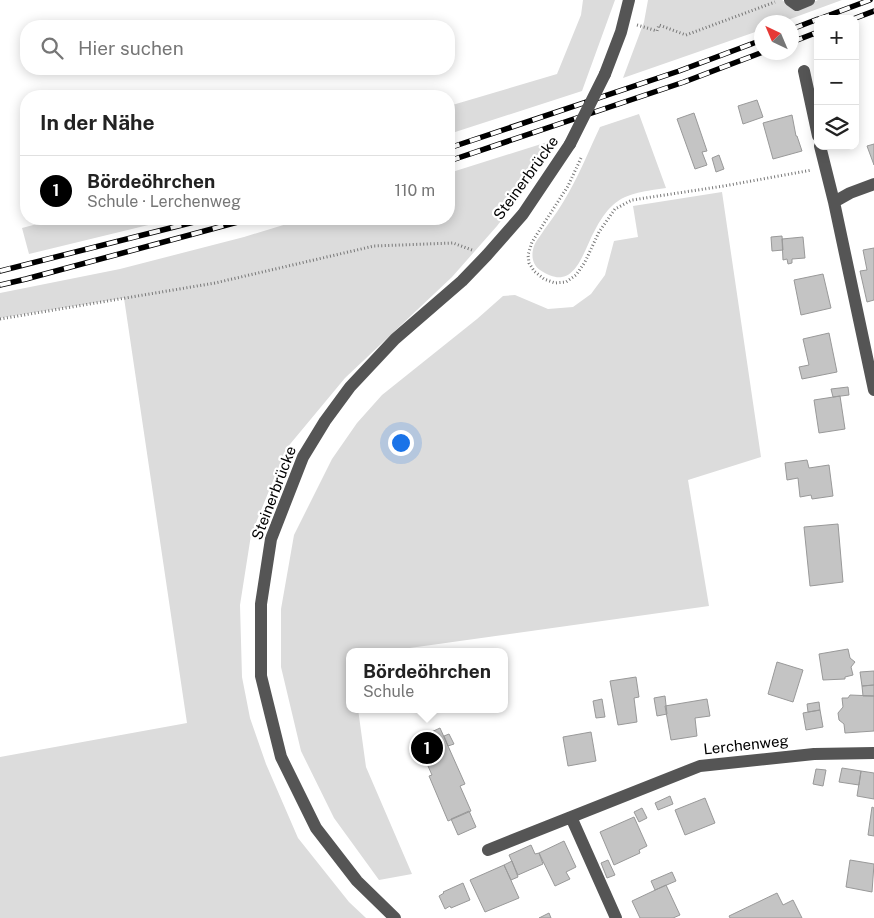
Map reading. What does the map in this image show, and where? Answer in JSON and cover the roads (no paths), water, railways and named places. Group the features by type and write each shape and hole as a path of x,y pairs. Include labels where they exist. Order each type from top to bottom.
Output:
{"street":[{"name":"Steinerbrücke","path":"395,918 357,881 316,828 281,757 261,676 261,604 271,539 302,457 350,387 395,340 462,281 487,255 523,214 570,144 605,74 621,32 629,0"},
{"path":"790,0 797,5 809,0"},
{"path":"804,71 814,117"},
{"path":"821,150 834,202 874,390"},
{"path":"834,202 850,193 874,184"},
{"name":"Lerchenweg","path":"488,850 700,766 814,754 874,753"},
{"path":"571,817 616,918"}],"railway":[{"path":"830,15 870,0"},
{"path":"859,17 874,11"},
{"path":"799,26 814,21"},
{"path":"799,39 814,34"},
{"path":"455,146 679,71 754,43"},
{"path":"455,159 684,82 754,55"},
{"path":"0,271 182,225"},
{"path":"0,285 227,225"}],"place":[{"name":"Bördeöhrchen","path":"427,748"}]}
